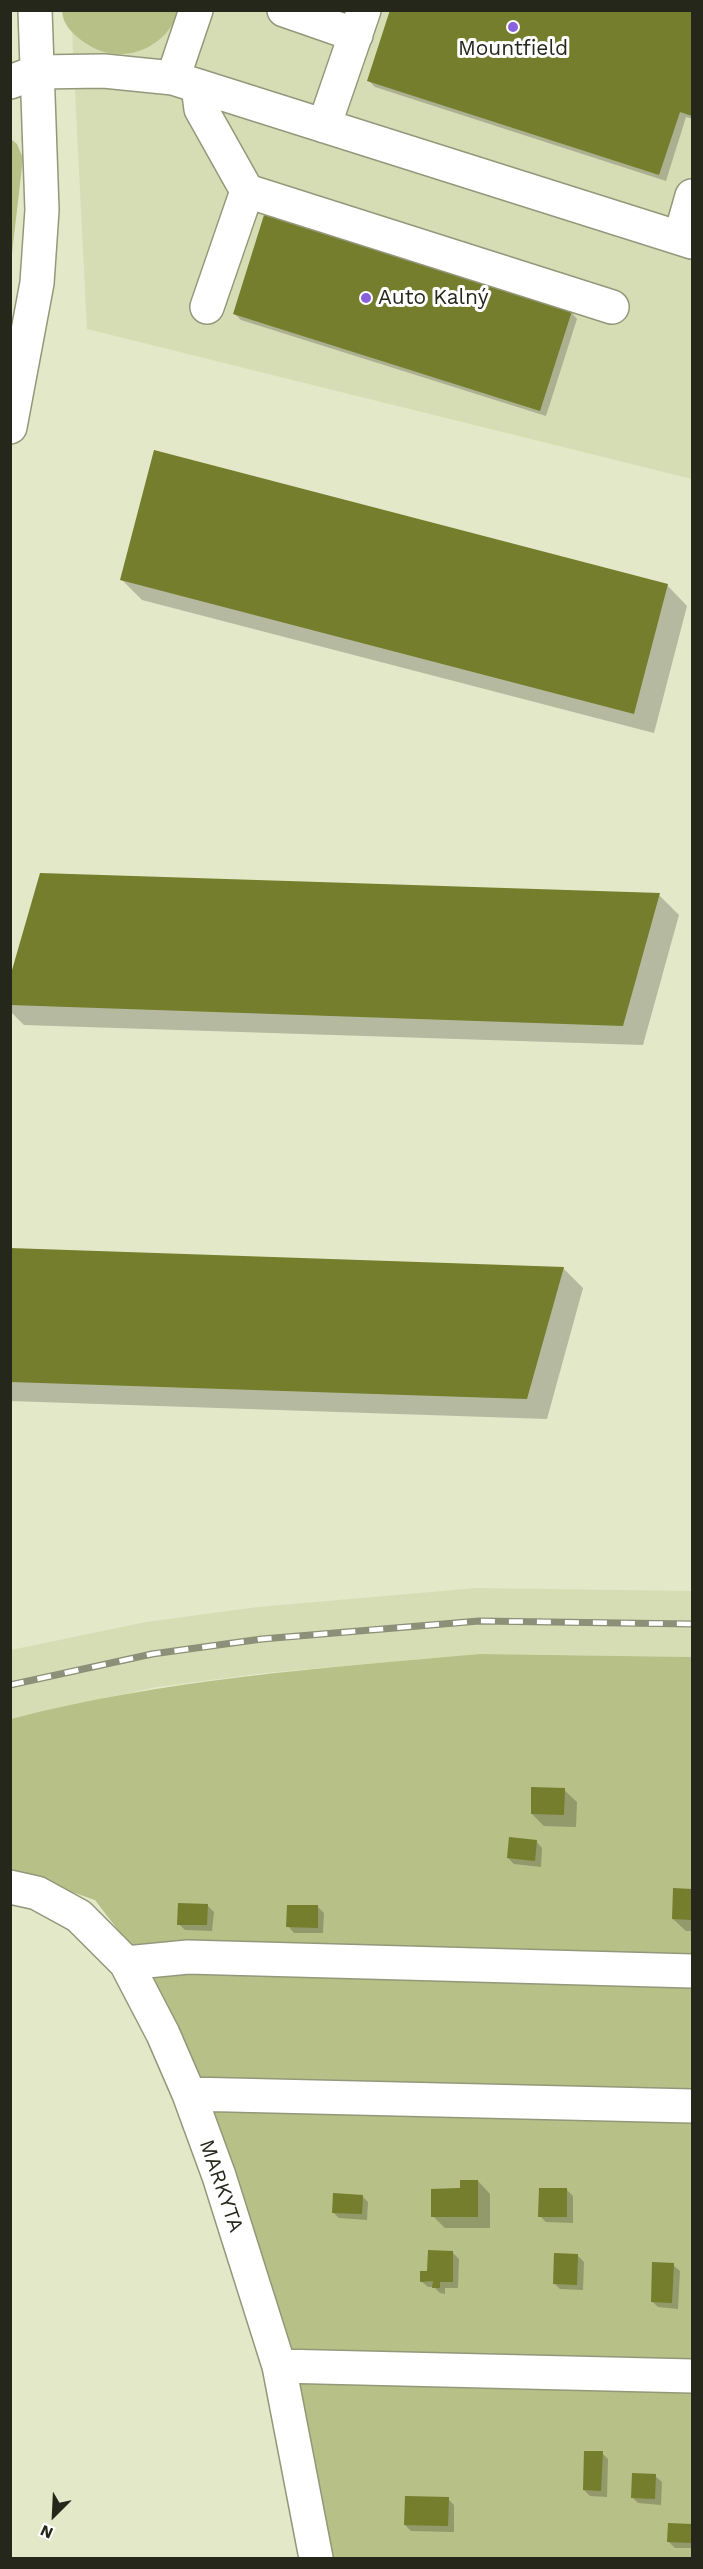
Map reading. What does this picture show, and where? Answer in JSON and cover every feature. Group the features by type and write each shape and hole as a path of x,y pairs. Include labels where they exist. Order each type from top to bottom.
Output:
{"street":[{"path":"10,427 37,283 42,210 24,77 35,10"},
{"path":"196,10 186,82 247,191 612,307"},
{"path":"284,10 360,23 324,126"},
{"path":"24,77 104,71 186,82 686,240 693,196"},
{"path":"207,307 247,191"},
{"name":"MARKYTA","path":"10,1887 37,1893 79,1916 126,1963 163,2034 189,2094 219,2176 279,2366 316,2559"},
{"path":"126,1963 188,1957 693,1971"},
{"path":"189,2094 693,2106"},
{"path":"279,2366 693,2376"}],"shaded area":[{"path":"62,11 179,11 172,25 151,46 124,54 109,53 81,40 68,27"},
{"path":"71,11 692,11 692,479 87,329"},
{"path":"11,139 17,144 23,158 11,262"},
{"path":"477,1588 692,1591 692,1657 480,1654 265,1673 157,1687 11,1719 11,1650 146,1622 258,1607"},
{"path":"480,1654 692,1657 692,2558 316,2558 189,2094 154,1977 95,1900 17,1873 11,1873 11,1719 69,1705 185,1685 303,1670"}],"building":[{"path":"390,10 692,10 692,116 680,112 659,175 367,81"},
{"path":"264,215 572,311 540,411 233,314"},
{"path":"154,450 668,584 634,714 120,580"},
{"path":"40,873 660,893 623,1026 10,1005 10,977"},
{"path":"10,1248 564,1267 527,1399 10,1382"},
{"path":"531,1787 565,1788 564,1815 531,1814"},
{"path":"509,1837 537,1840 535,1861 507,1858"},
{"path":"673,1888 692,1889 692,1920 672,1919"},
{"path":"178,1903 208,1904 207,1925 177,1925"},
{"path":"287,1905 318,1905 318,1928 286,1927"},
{"path":"460,2180 478,2180 478,2217 431,2217 431,2189 460,2188"},
{"path":"539,2188 567,2188 567,2217 538,2217"},
{"path":"333,2193 363,2195 362,2214 332,2213"},
{"path":"428,2250 453,2251 453,2282 440,2282 440,2288 432,2288 433,2281 420,2282 420,2271 427,2271"},
{"path":"554,2253 578,2254 577,2285 553,2284"},
{"path":"652,2262 674,2263 672,2303 651,2302"},
{"path":"584,2451 603,2451 601,2491 583,2490"},
{"path":"632,2473 656,2474 655,2499 631,2498"},
{"path":"405,2496 449,2497 448,2526 404,2525"},
{"path":"668,2523 692,2524 692,2543 667,2542"}],"railway":[{"path":"10,1685 152,1654 262,1639 479,1621 692,1624"}],"place":[{"name":"Mountfield","path":"513,27"},
{"name":"Auto Kalný","path":"366,298"}]}
